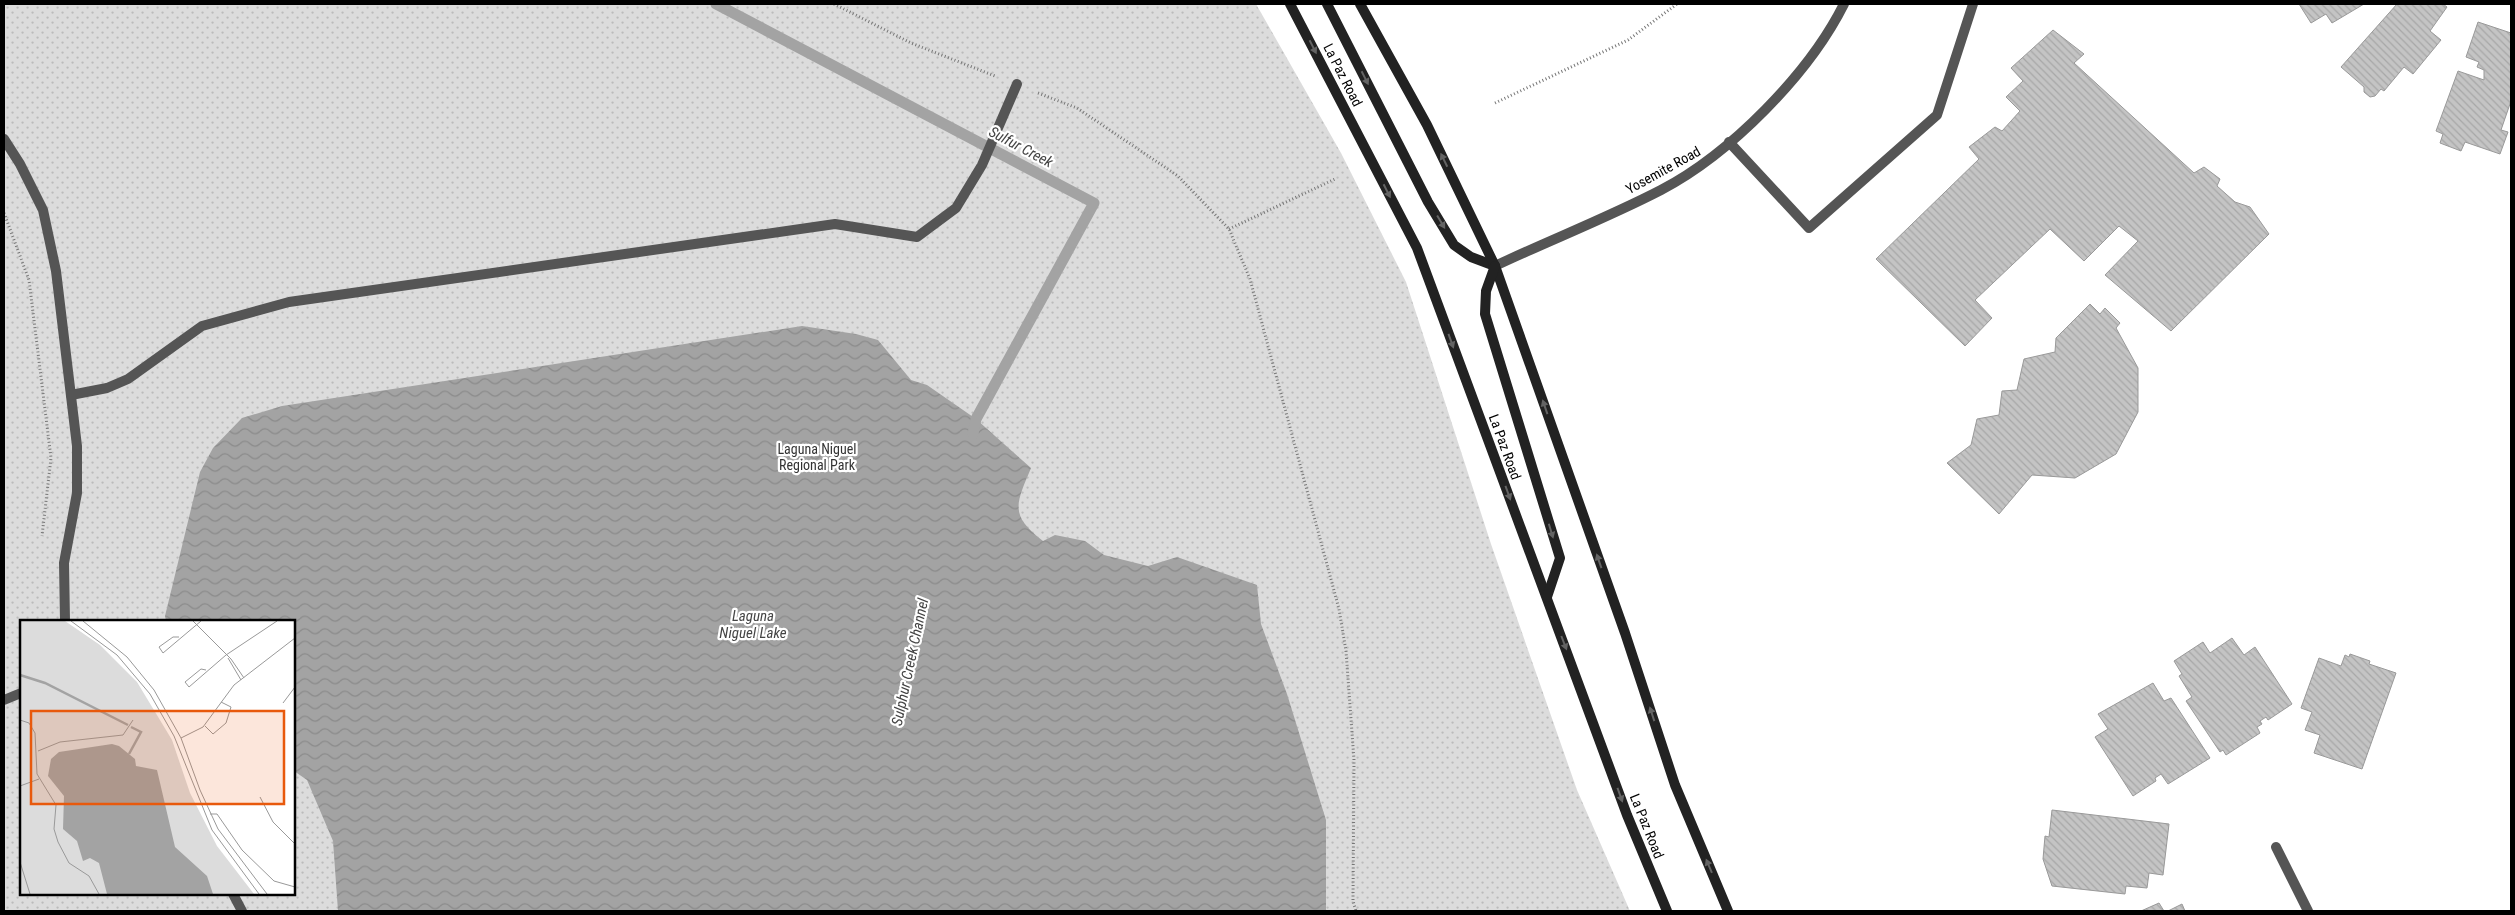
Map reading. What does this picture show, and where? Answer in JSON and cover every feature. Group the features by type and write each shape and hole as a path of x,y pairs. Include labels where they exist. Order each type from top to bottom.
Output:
{"main road":[{"name":"La Paz Road","path":"1290,4 1417,248 1627,815 1667,911"},
{"path":"1327,4 1428,202 1454,245 1470,257 1495,266"},
{"path":"1360,4 1427,125 1495,266 1625,633 1675,785 1728,911"},
{"path":"1495,266 1486,291 1485,314 1560,558 1547,597"}],"street":[{"name":"Yosemite Road","path":"1495,266 1661,190 1711,159 1795,77 1833,26 1844,4"},
{"path":"1729,142 1809,228 1937,115 1973,4"},
{"path":"71,396 107,388 128,378 202,326 289,302 835,224 917,237 956,208 982,165 1000,126 1016,84"},
{"path":"4,139 20,164 43,210 56,271 77,446 77,493 64,563 65,620"},
{"path":"4,700 20,693"},
{"path":"2276,847 2308,911"},
{"path":"234,895 242,911"}],"path":[{"path":"834,4 910,43 1077,108 1135,145 1178,176 1228,230 1250,278 1339,609 1346,651 1354,760 1353,892 1356,911"},
{"path":"1495,104 1628,40 1676,4"},
{"path":"1228,230 1335,179"},
{"path":"4,213 29,280 51,458 42,544"}],"green space":[{"name":"Laguna Niguel Regional Park","path":"4,4 1256,4 1341,153 1406,282 1491,544 1577,790 1630,911 4,911"}],"water":[{"name":"Laguna Niguel Lake","path":"802,326 856,334 878,340 911,380 927,385 976,419 1031,468 1019,500 1020,516 1032,532 1043,541 1055,535 1085,541 1104,555 1148,566 1177,557 1257,585 1261,624 1287,694 1326,820 1326,911 338,911 333,841 307,780 295,772 295,620 166,620 165,616 200,472 213,448 242,418 282,406"}],"building":[{"path":"2299,4 2364,4 2332,23 2326,14 2311,23"},
{"path":"2397,4 2443,4 2447,7 2430,31 2441,40 2413,74 2404,67 2384,91 2381,89 2375,96 2370,97 2364,92 2364,87 2341,67"},
{"path":"2478,22 2511,33 2511,101 2501,130 2508,132 2500,154 2465,142 2461,151 2440,143 2443,134 2436,131 2458,71 2484,80 2484,70 2477,67 2479,62 2466,57"},
{"path":"2053,30 2084,54 2074,63 2194,173 2204,167 2220,179 2217,186 2235,202 2250,207 2269,234 2171,331 2105,275 2138,241 2119,226 2084,261 2050,229 1975,300 1992,318 1965,346 1876,259 1979,159 1969,147 1995,127 2002,131 2020,111 2006,97 2023,81 2011,68"},
{"path":"2090,304 2100,314 2105,308 2120,323 2116,328 2138,368 2138,412 2116,454 2075,478 2032,475 1999,514 1947,463 1971,445 1977,419 1999,415 2002,391 2017,390 2024,359 2055,352 2056,338"},
{"path":"2232,638 2244,655 2255,647 2292,704 2268,720 2266,717 2260,721 2262,724 2257,727 2260,733 2226,755 2223,750 2220,752 2186,701 2192,697 2179,676 2182,674 2174,661 2203,642 2210,653"},
{"path":"2350,654 2370,661 2369,664 2396,673 2362,769 2314,753 2320,735 2305,730 2312,712 2301,708 2319,658 2341,666 2345,655 2349,657"},
{"path":"2153,683 2164,701 2171,698 2210,758 2168,784 2161,774 2155,778 2156,781 2133,796 2095,737 2108,729 2098,714"},
{"path":"2052,810 2169,824 2163,875 2149,873 2147,888 2126,886 2125,894 2052,886 2043,859 2045,836 2049,837"},
{"path":"2159,903 2164,911 2141,911"},
{"path":"2182,904 2185,911 2168,911"}],"waterway":[{"name":"Sulfur Creek","path":"716,4 1094,203 976,419 973,434"}],"water label":[{"name":"Sulphur Creek Channel","path":"910,662"}]}
